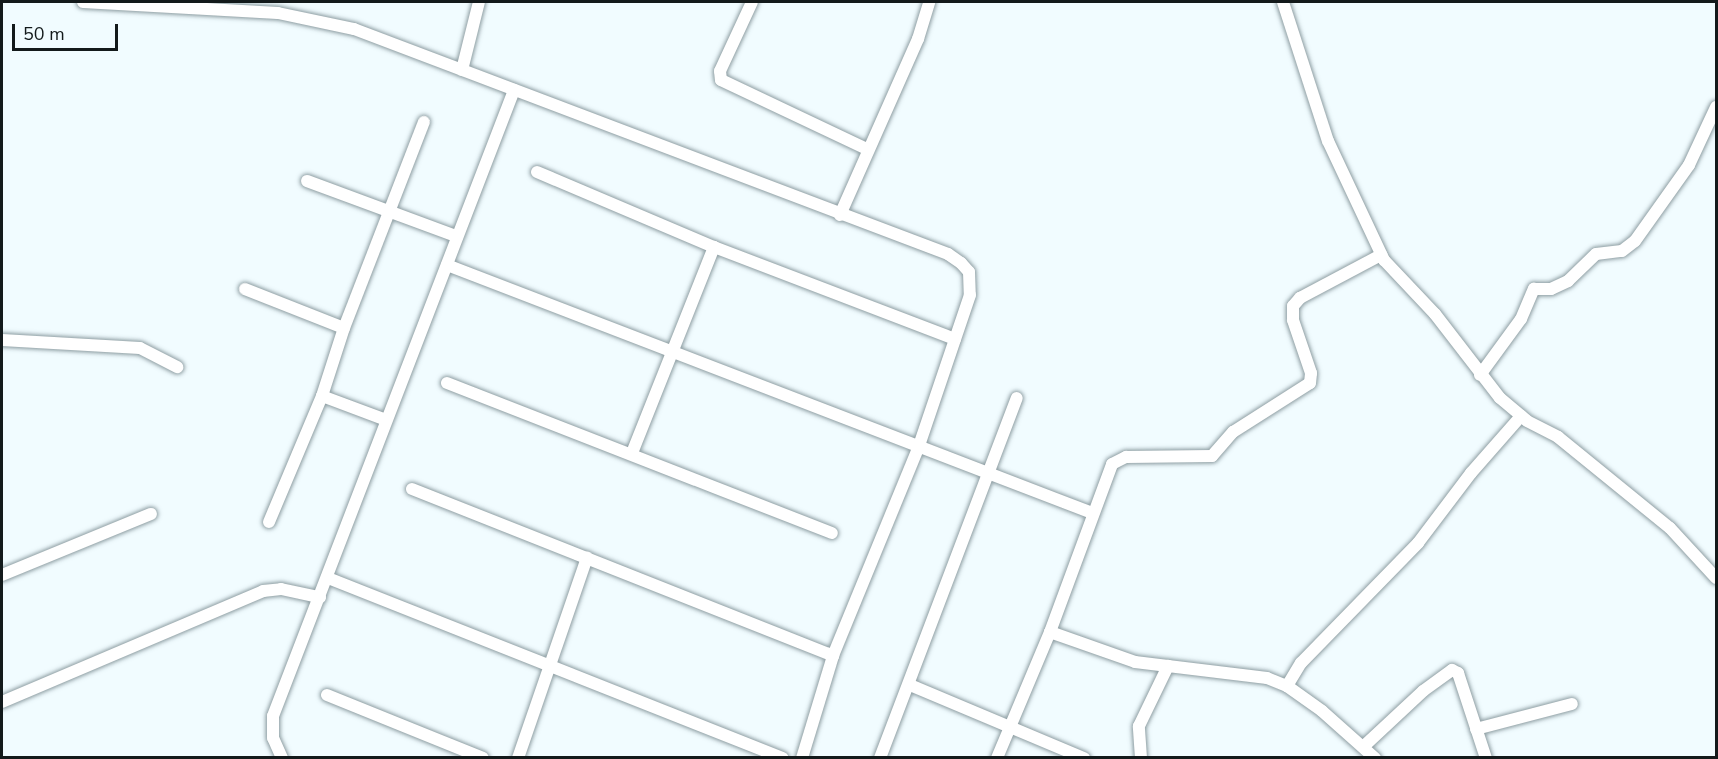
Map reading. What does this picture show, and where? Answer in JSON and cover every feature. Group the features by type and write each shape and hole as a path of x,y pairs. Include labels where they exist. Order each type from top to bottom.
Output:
{"street":[{"path":"83,2 297,15 370,34 840,215 948,254 961,262 969,272 970,295 920,446 833,656 802,758"},
{"path":"462,70 479,2"},
{"path":"752,2 720,71 721,80 867,149"},
{"path":"840,215 867,149 918,39 929,2"},
{"path":"1283,2 1328,141 1381,255 1435,314 1480,375 1521,416 1558,437 1670,528 1716,578"},
{"path":"282,758 273,738 273,716 328,578 384,419 447,265 456,236 514,90"},
{"path":"1480,375 1521,319 1534,289 1551,289 1568,281 1596,254 1622,250 1635,241 1689,165 1716,107"},
{"path":"269,522 322,396 344,328 424,122"},
{"path":"537,172 714,247 955,339"},
{"path":"307,181 456,236"},
{"path":"632,453 714,247"},
{"path":"997,758 1050,632 1108,470 1118,460 1212,456 1233,432 1310,383 1311,373 1293,320 1293,306 1300,298 1381,255"},
{"path":"447,265 990,471 1092,513"},
{"path":"245,289 344,328"},
{"path":"2,340 140,348 177,367"},
{"path":"447,383 632,453 832,533"},
{"path":"322,396 384,419"},
{"path":"880,758 1017,398"},
{"path":"1287,686 1301,663 1418,543 1521,416"},
{"path":"412,489 833,656"},
{"path":"2,575 151,514"},
{"path":"518,758 587,558"},
{"path":"328,578 551,663 783,758"},
{"path":"2,702 263,591 280,589 320,597"},
{"path":"1050,632 1135,662 1250,673 1287,686 1375,758"},
{"path":"1141,758 1139,726 1168,666"},
{"path":"1363,747 1423,691 1452,670 1458,673 1485,758"},
{"path":"910,684 1084,758"},
{"path":"327,695 483,758"},
{"path":"1476,729 1572,704"}]}
